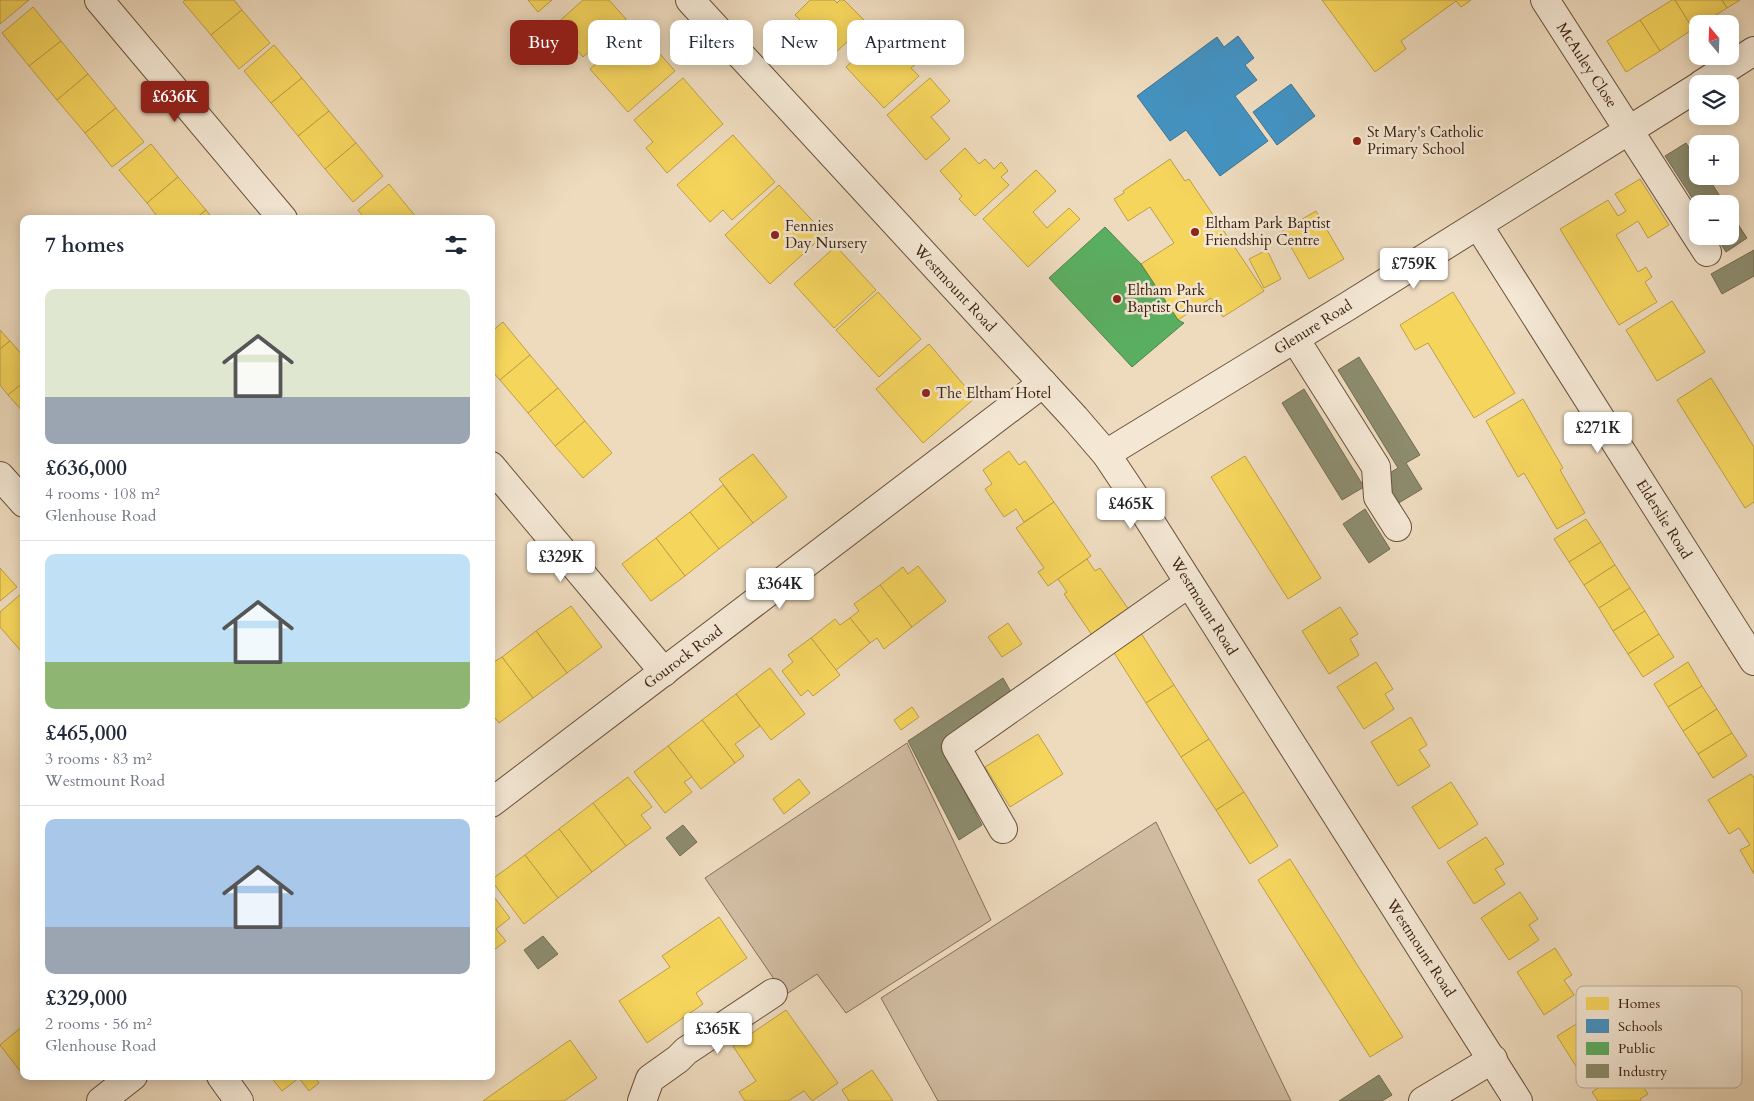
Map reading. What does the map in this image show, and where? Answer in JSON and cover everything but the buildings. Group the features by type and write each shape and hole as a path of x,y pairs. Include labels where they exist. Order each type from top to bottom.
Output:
{"street":[{"path":"100,0 280,215"},
{"name":"Westmount Road","path":"690,0 1043,383 1106,454 1518,1101"},
{"name":"McAuley Close","path":"1545,0 1630,129 1707,252"},
{"path":"1717,75 1754,52"},
{"name":"Glenure Road","path":"1106,454 1295,339 1689,93"},
{"name":"Elderslie Road","path":"1478,225 1754,660"},
{"path":"1295,339 1376,467 1378,497 1398,528"},
{"name":"Gourock Road","path":"495,800 1043,383"},
{"path":"495,471 664,672"},
{"path":"0,476 20,498"},
{"path":"1003,829 956,746 1189,583"},
{"path":"642,1101 650,1079 686,1051 773,993"},
{"path":"1423,1101 1492,1059"},
{"path":"101,1101 128,1080"},
{"path":"224,1080 238,1101"}],"shaded area":[{"path":"907,743 991,920 846,1013 817,974 785,995 705,878"},
{"path":"1156,822 1291,1101 938,1101 881,998"}],"place":[{"name":"St Mary's Catholic Primary School","path":"1357,141"},
{"name":"Eltham Park Baptist Friendship Centre","path":"1195,232"},
{"name":"Fennies Day Nursery","path":"775,235"},
{"name":"Eltham Park Baptist Church","path":"1117,299"},
{"name":"The Eltham Hotel","path":"926,393"}]}
